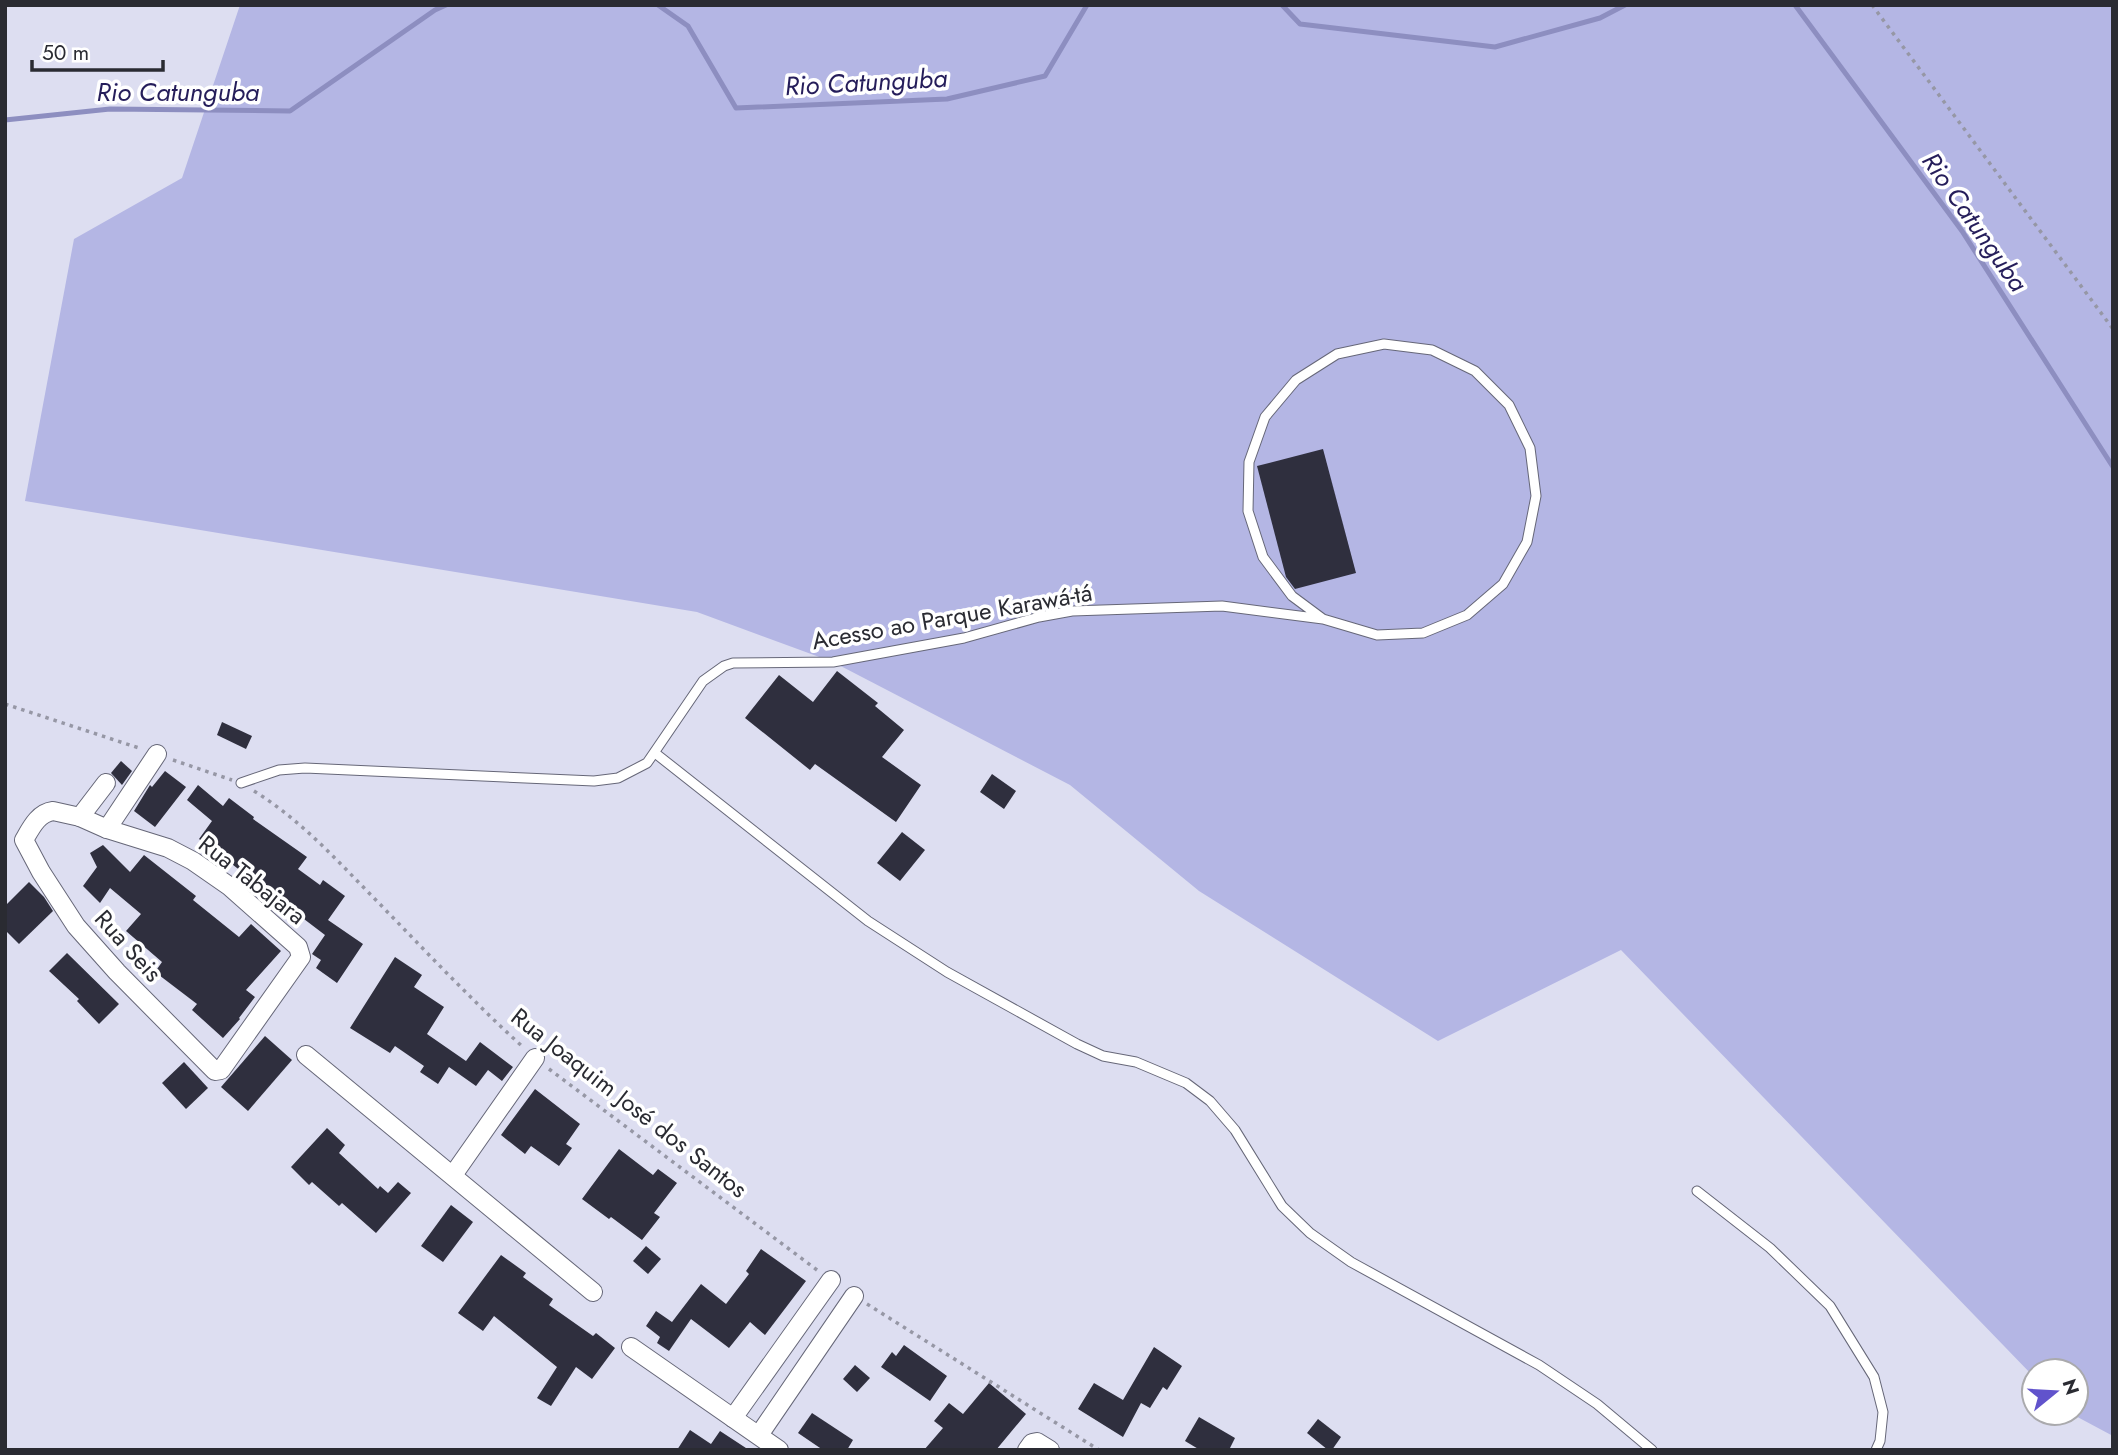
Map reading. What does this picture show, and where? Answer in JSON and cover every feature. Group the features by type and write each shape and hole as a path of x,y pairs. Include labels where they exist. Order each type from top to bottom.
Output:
{"street":[{"path":"106,783 80,817 107,829 157,754"},
{"name":"Rua Seis","path":"80,817 47,812 38,819 24,840 76,926 117,972 215,1071"},
{"name":"Rua Tabajara","path":"107,829 168,848 193,862 229,886 295,943 301,953 301,957 225,1066 215,1071"},
{"path":"306,1055 593,1292"},
{"path":"453,1175 535,1058"},
{"path":"733,1418 831,1280"},
{"path":"759,1435 854,1296"},
{"path":"631,1348 779,1450"},
{"path":"1027,1450 1032,1443 1037,1442 1050,1450"}],"lane":[{"name":"Acesso ao Parque Karawá-tá","path":"241,783 279,769 305,768 594,780 618,778 647,763 703,681 724,666 733,663 833,662 964,638 1039,617 1072,611 1222,607 1322,620 1377,635 1423,633 1467,615 1503,584 1527,542 1536,496 1530,448 1509,405 1475,372 1432,350 1384,344 1337,355 1296,380 1265,417 1249,462 1248,511 1263,557 1292,596 1322,620"},
{"path":"655,753 899,943 1077,1044 1103,1056 1136,1062 1186,1083 1210,1101 1235,1130 1282,1206 1310,1233 1351,1262 1539,1365 1597,1404 1652,1450"},
{"path":"1697,1191 1770,1248 1830,1306 1874,1377 1883,1412 1880,1441 1876,1450"}],"path":[{"path":"1872,5 2113,329"},
{"name":"Rua Joaquim José dos Santos","path":"5,704 241,783 274,803 316,838 473,1000 535,1058 831,1280"},
{"path":"854,1296 1099,1450"}],"shaded area":[{"path":"240,5 2113,5 2113,1436 2090,1424 2090,1357 2020,1357 2020,1363 1621,950 1438,1041 1199,891 1070,785 833,662 697,612 25,501 74,239 182,178"}],"building":[{"path":"1323,449 1356,573 1295,589 1286,577 1257,466"},
{"path":"837,671 878,703 875,706 904,730 882,757 921,785 896,822 815,764 810,770 745,718 779,675 813,702"},
{"path":"222,722 252,736 246,749 217,735"},
{"path":"121,761 132,771 122,785 111,773"},
{"path":"165,771 186,787 155,827 134,811 150,785 152,787"},
{"path":"992,774 1016,791 1004,809 980,792"},
{"path":"198,785 223,806 229,798 254,817 253,819 307,857 298,869 320,885 323,880 345,896 328,920 363,944 337,983 316,968 321,960 312,954 325,935 199,839 212,821 187,800"},
{"path":"902,832 925,850 900,881 877,863"},
{"path":"103,845 130,872 144,855 196,896 193,900 239,937 251,924 281,951 246,990 255,997 223,1038 192,1010 197,1004 155,972 162,962 126,931 141,914 110,888 100,903 83,886 97,867 90,853"},
{"path":"29,882 53,911 19,944 5,930 5,906"},
{"path":"67,953 119,1004 99,1024 77,1001 79,999 49,971"},
{"path":"395,957 422,975 414,987 444,1007 427,1034 466,1061 480,1042 513,1067 502,1081 488,1070 476,1086 449,1067 438,1084 420,1072 424,1066 395,1046 390,1053 350,1028"},
{"path":"265,1036 292,1060 248,1111 221,1087"},
{"path":"184,1062 208,1088 186,1109 162,1083"},
{"path":"535,1089 580,1124 566,1144 572,1148 559,1166 531,1146 525,1154 501,1135"},
{"path":"327,1128 345,1145 339,1153 378,1189 380,1186 388,1193 398,1182 411,1193 376,1233 342,1203 339,1206 312,1182 309,1185 291,1167"},
{"path":"619,1149 653,1175 658,1169 677,1183 654,1213 660,1217 642,1240 582,1199"},
{"path":"451,1205 473,1222 443,1262 421,1246"},
{"path":"646,1246 661,1259 648,1274 633,1261"},
{"path":"761,1249 806,1281 765,1335 750,1322 729,1348 691,1319 669,1351 657,1343 660,1337 646,1326 656,1311 672,1322 701,1284 726,1304 749,1274 746,1271"},
{"path":"501,1255 526,1273 523,1277 553,1299 549,1305 593,1336 596,1333 615,1348 592,1379 576,1367 551,1406 537,1398 557,1367 494,1316 483,1331 458,1313"},
{"path":"904,1345 947,1376 930,1401 881,1367 892,1352 896,1356"},
{"path":"1154,1347 1182,1366 1167,1390 1163,1387 1150,1408 1141,1403 1123,1437 1078,1409 1094,1383 1123,1400"},
{"path":"855,1365 870,1378 857,1392 843,1379"},
{"path":"989,1383 1026,1414 996,1450 924,1450 943,1428 934,1421 949,1403 963,1414"},
{"path":"812,1413 853,1440 847,1450 823,1450 798,1433"},
{"path":"1199,1417 1235,1438 1229,1450 1200,1450 1185,1441"},
{"path":"1318,1419 1341,1437 1332,1450 1328,1450 1307,1433"},
{"path":"690,1430 711,1444 720,1431 749,1450 677,1450"}],"waterway":[{"name":"Rio Catunguba","path":"5,120 110,109 290,111 446,5"},
{"name":"Rio Catunguba","path":"658,5 688,26 736,108 947,99 1045,76 1087,5"},
{"name":"Rio Catunguba","path":"1282,5 1300,24 1495,47 1600,18 1625,5"},
{"name":"Rio Catunguba","path":"1795,5 1962,231 2113,467"}]}
